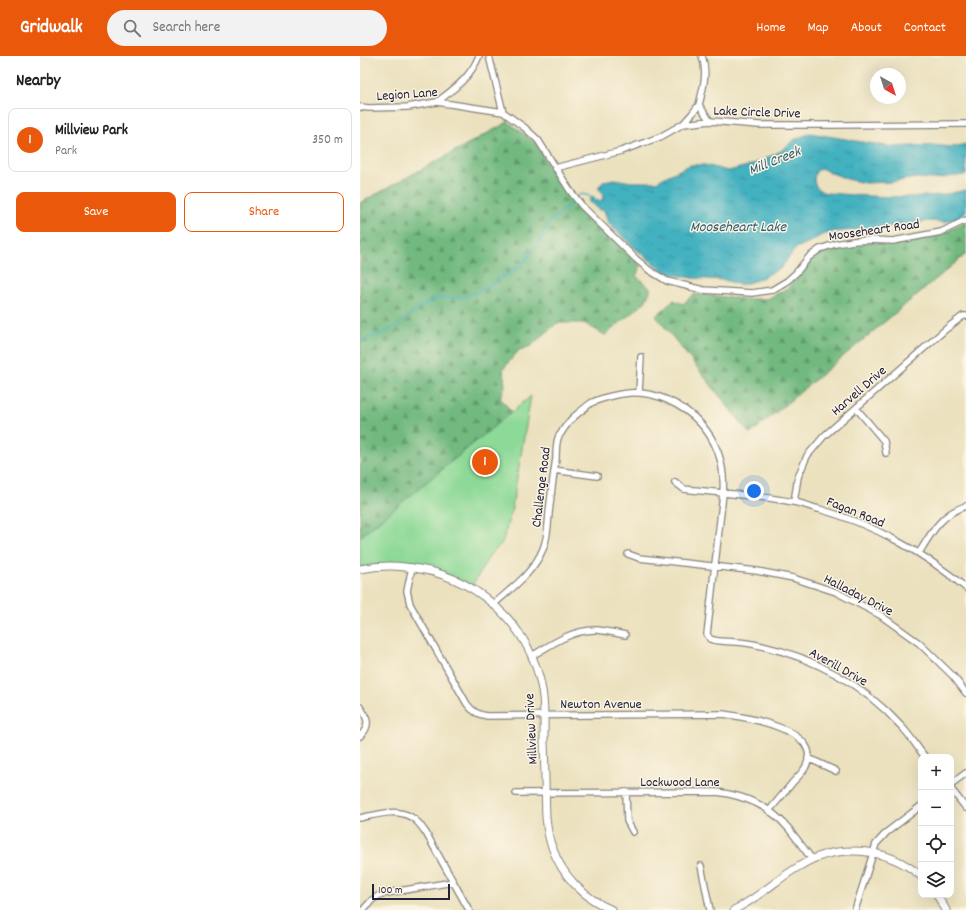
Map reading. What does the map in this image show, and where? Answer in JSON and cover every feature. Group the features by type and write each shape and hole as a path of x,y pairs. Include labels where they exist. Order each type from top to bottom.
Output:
{"street":[{"path":"437,102 468,76 479,56"},
{"path":"489,56 503,112"},
{"path":"683,124 699,105 705,80 704,62 702,56"},
{"name":"Legion Lane","path":"360,107 408,107 437,102 503,112"},
{"path":"699,105 710,121"},
{"name":"Mooseheart Road","path":"503,112 525,128 538,140 555,168 582,206 636,259 649,270 667,281 703,290 752,293 772,290 787,282 809,257 820,249 835,244 853,241 893,241 941,232 966,220"},
{"name":"Lake Circle Drive","path":"555,168 621,151 660,137 683,124 710,121 774,125 966,124"},
{"name":"Harvell Drive","path":"794,502 798,477 807,456 824,436 946,329 963,316 966,316"},
{"path":"639,392 641,357"},
{"name":"Challenge Road","path":"494,604 532,569 544,548 548,528 558,438 570,419 592,403 617,394 639,392 656,396 686,410 707,430 719,455 724,482 708,634 710,639 717,641"},
{"path":"856,408 884,441 886,453"},
{"path":"554,470 597,476"},
{"name":"Fagan Road","path":"675,482 684,489 794,502 837,514 874,530 919,553 951,575 966,588"},
{"path":"919,553 941,520 954,510 966,506"},
{"name":"Halladay Drive","path":"628,554 639,558 757,571 793,578 836,592 880,615 919,643 953,676 966,693"},
{"name":"Millview Drive","path":"360,570 390,566 412,567 436,572 456,580 482,594 494,604 516,629 532,656 542,690 546,817 548,834 556,858 565,873 576,886 589,898 604,908 612,910"},
{"name":"Newton Avenue","path":"412,567 408,591 408,599 410,604 470,708 474,712 487,716 723,714 739,716 774,725 795,735 802,740 806,746 808,758"},
{"path":"532,656 566,636 578,632 597,630 625,635"},
{"name":"Averill Drive","path":"717,641 736,642 784,652 805,659 846,680 885,710 901,726 923,754"},
{"path":"360,708 366,715 367,721 366,728 362,734"},
{"path":"769,811 806,767 808,758 836,771"},
{"path":"954,782 966,773"},
{"path":"952,790 966,808"},
{"name":"Lockwood Lane","path":"516,792 717,792 731,794 744,797 757,803 780,819 812,859"},
{"path":"626,792 627,821 633,832"},
{"path":"855,910 876,844 887,832 918,808"},
{"path":"360,818 401,812 411,817 426,833 469,910"},
{"path":"734,910 756,897 798,866 812,859 835,852 846,850 873,852 900,862 918,874"},
{"path":"701,866 710,910"},
{"path":"363,910 372,900 381,894 453,882"},
{"path":"940,898 946,910"}],"green space":[{"path":"508,122 536,143 549,167 574,203 641,266 636,276 651,289 645,302 605,335 584,323 557,323 531,346 519,350 503,369 505,386 500,398 512,412 360,537 360,203"},
{"path":"966,222 966,254 750,434 656,316 674,300 683,304 694,294 747,299 767,299 788,288 806,264 817,254 837,247 859,243 897,242 937,236"},
{"path":"531,396 511,513 502,543 490,555 472,586 442,572 410,564 389,564 360,567 360,537"}],"water":[{"name":"Mooseheart Lake","path":"810,133 892,147 931,145 953,147 966,144 966,175 933,179 916,178 892,182 865,183 847,179 823,169 817,170 814,181 818,189 823,192 865,196 927,196 966,190 966,211 958,218 945,222 929,221 833,232 822,235 796,248 781,268 757,280 741,285 724,280 692,278 666,273 638,251 608,223 604,210 599,210 589,201 593,196 598,201 602,200 603,195 598,187 604,181 614,179 631,182 656,182 690,165 705,165 728,171 752,165 781,151 794,140"}],"waterway":[{"path":"577,197 581,194 587,195 593,199"},
{"path":"360,341 391,330 425,304 437,298 459,298 478,292 522,265 542,239 544,231 550,221 575,200"}],"place":[{"name":"Millview Park","path":"485,462"}],"water label":[{"name":"Mill Creek","path":"774,160"}]}
